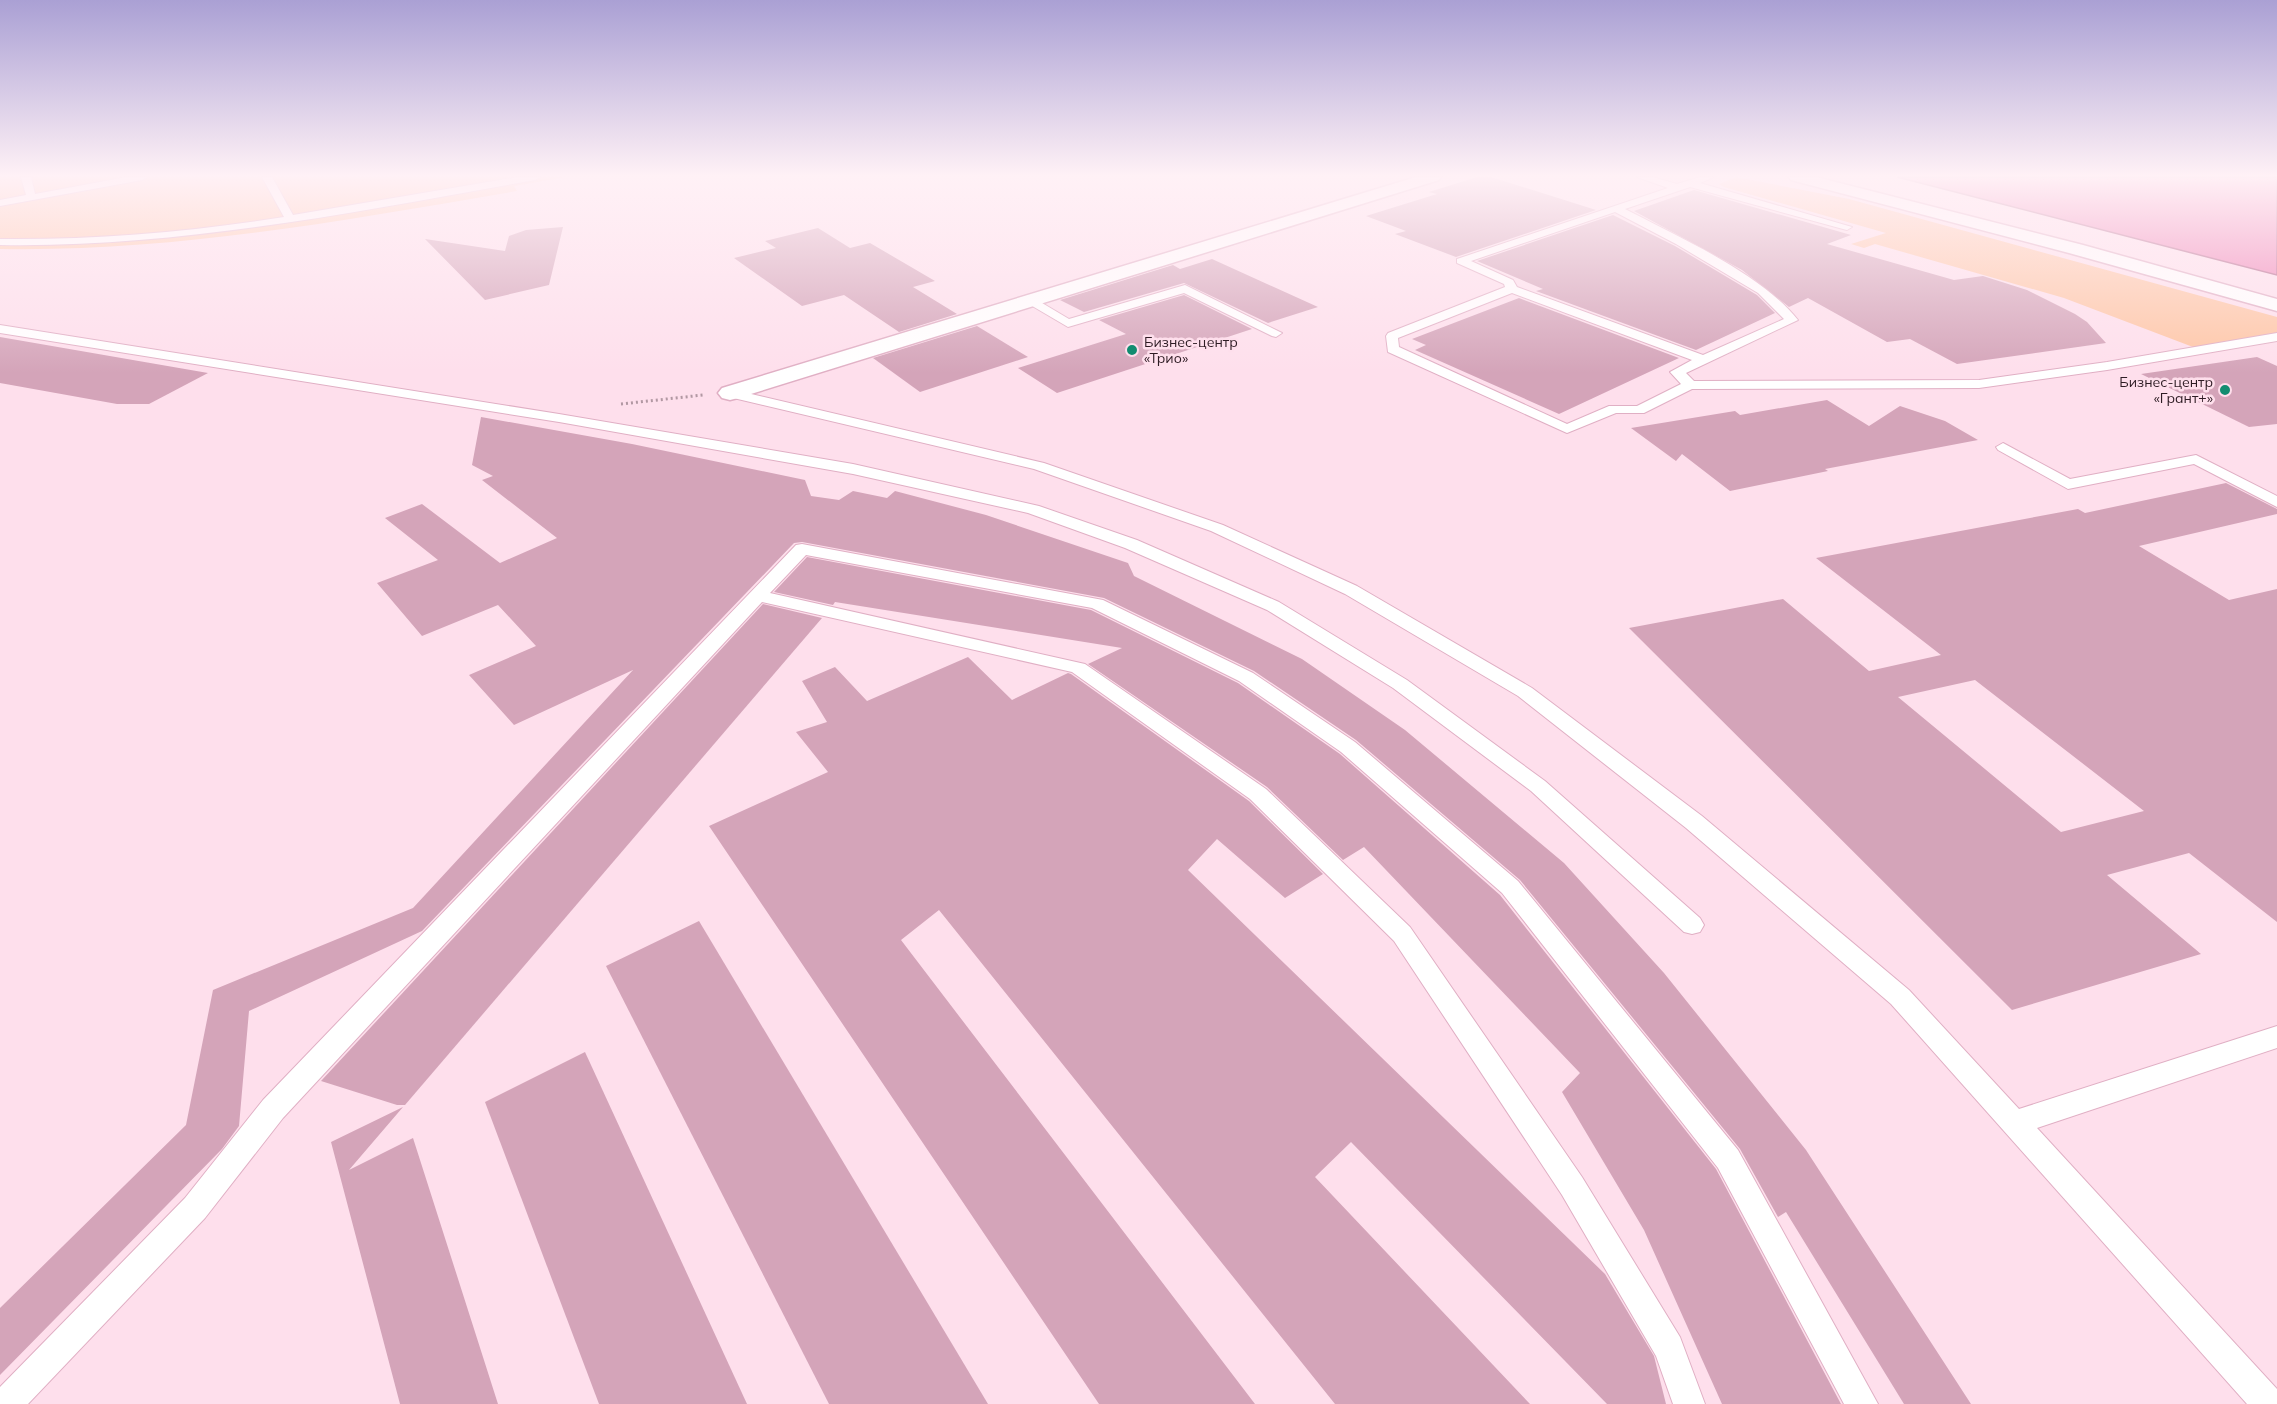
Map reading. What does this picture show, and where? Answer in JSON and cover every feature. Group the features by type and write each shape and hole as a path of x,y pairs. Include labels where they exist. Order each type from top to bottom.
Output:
{"main road":[{"path":"730,393 1217,243"},
{"path":"2052,243 2277,305"},
{"path":"2083,243 2277,293"}],"lane":[{"path":"1512,289 1509,282 1461,261 1515,243"},
{"path":"1681,243 1762,290 1792,321 1701,359 1677,372 1690,385"},
{"path":"1028,300 1068,323 1185,289 1276,333"},
{"path":"1701,359 1512,289 1392,336 1393,349 1567,429 1614,409 1639,410 1690,385 1979,384 2107,366 2277,337"},
{"path":"0,329 559,418 854,469 1033,508 1131,544 1273,606 1400,684 1538,786 1692,924"},
{"path":"730,393 1039,466 1217,528 1351,590 1525,692 1694,822 1900,997 2269,1404"},
{"path":"2003,447 2068,483 2196,459 2277,502"},
{"path":"6,1404 195,1208 273,1109 802,549 1097,604 1246,677 1348,747 1510,887 1728,1159 1862,1404"},
{"path":"758,596 1078,668 1258,794 1402,934 1572,1186 1669,1348 1689,1404"},
{"path":"2015,1123 2277,1037"}],"path":[{"path":"612,406 730,393"}],"shaded area":[{"path":"0,243 163,243 65,249 0,249"},
{"path":"2007,243 2277,317 2277,333 2193,347 2064,298 1875,244 1864,248 1851,244"},
{"path":"2151,243 2277,243 2277,275"}],"building":[{"path":"428,243 448,243 505,251 507,243 559,243 549,285 485,300"},
{"path":"767,243 841,243 850,248 870,243 935,281 913,287 957,314 899,332 844,295 802,306 734,258 776,248"},
{"path":"1418,243 1499,243 1456,257"},
{"path":"1532,243 1668,243 1757,295 1775,313 1696,350 1536,291 1543,289 1477,261"},
{"path":"1692,243 1831,243 1827,244 1954,280 1983,276 2027,290 2075,314 2087,322 2106,343 1957,364 1910,339 1887,342 1808,298 1789,307 1742,270"},
{"path":"1212,259 1318,307 1268,323 1184,283 1084,312 1060,300 1173,265 1180,269"},
{"name":"Бизнес-центр «Трио»","path":"1184,295 1252,329 1057,393 1018,368 1126,334 1099,320"},
{"path":"1519,298 1679,358 1559,414 1415,350 1426,345 1412,339"},
{"path":"977,326 1028,357 920,392 873,358"},
{"path":"0,337 208,373 149,404 117,404 0,383"},
{"name":"Бизнес-центр «Грант+»","path":"2257,357 2277,366 2277,424 2249,427 2141,374"},
{"path":"1827,400 1869,426 1900,406 1945,421 1978,440 1825,469 1828,471 1730,491 1682,454 1676,461 1631,428 1735,411 1740,415"},
{"path":"481,417 632,444 805,480 811,496 839,500 853,491 887,498 895,491 986,515 1128,563 1134,576 1302,659 1405,730 1564,863 1664,973 1806,1150 1971,1404 1904,1404 1786,1212 1778,1217 1740,1149 1520,880 1356,740 1254,671 1104,598 802,542 794,543 422,931 249,1011 239,1126 222,1149 0,1375 0,1308 186,1125 213,990 413,908 633,670 514,725 469,675 536,646 498,605 422,636 377,583 438,560 385,518 422,504 500,563 557,538 482,480 493,476 472,465"},
{"path":"2226,483 2277,509 2277,514 2139,546 2229,600 2277,589 2277,922 2189,853 2107,875 2201,954 2012,1010 1629,628 1783,599 1869,671 1941,655 1816,558 2078,509 2085,513","holes":["1975,680 2144,811 2061,832 1898,697"]},
{"path":"807,557 1091,610 1238,683 1340,754 1500,895 1716,1169 1841,1404 1722,1404 1644,1230 1562,1092 1580,1073 1364,847 1343,860 1267,787 1088,664 1122,648 835,602 833,605 774,592"},
{"path":"763,604 822,618 405,1105 397,1105 321,1081"},
{"path":"968,657 1012,700 1068,673 1071,674 1249,801 1323,874 1285,898 1217,839 1188,870 1605,1274 1654,1356 1666,1404 1607,1404 1351,1142 1315,1177 1530,1404 1335,1404 939,910 901,940 1255,1404 1099,1404 709,826 828,772 796,732 827,722 802,681 835,667 867,701"},
{"path":"699,921 988,1404 829,1404 606,966"},
{"path":"585,1052 747,1404 599,1404 485,1102"},
{"path":"403,1107 349,1170 413,1138 498,1404 400,1404 331,1142"}],"place":[{"name":"Бизнес-центр «Трио»","path":"1132,350"},
{"name":"Бизнес-центр «Грант+»","path":"2225,390"}]}
